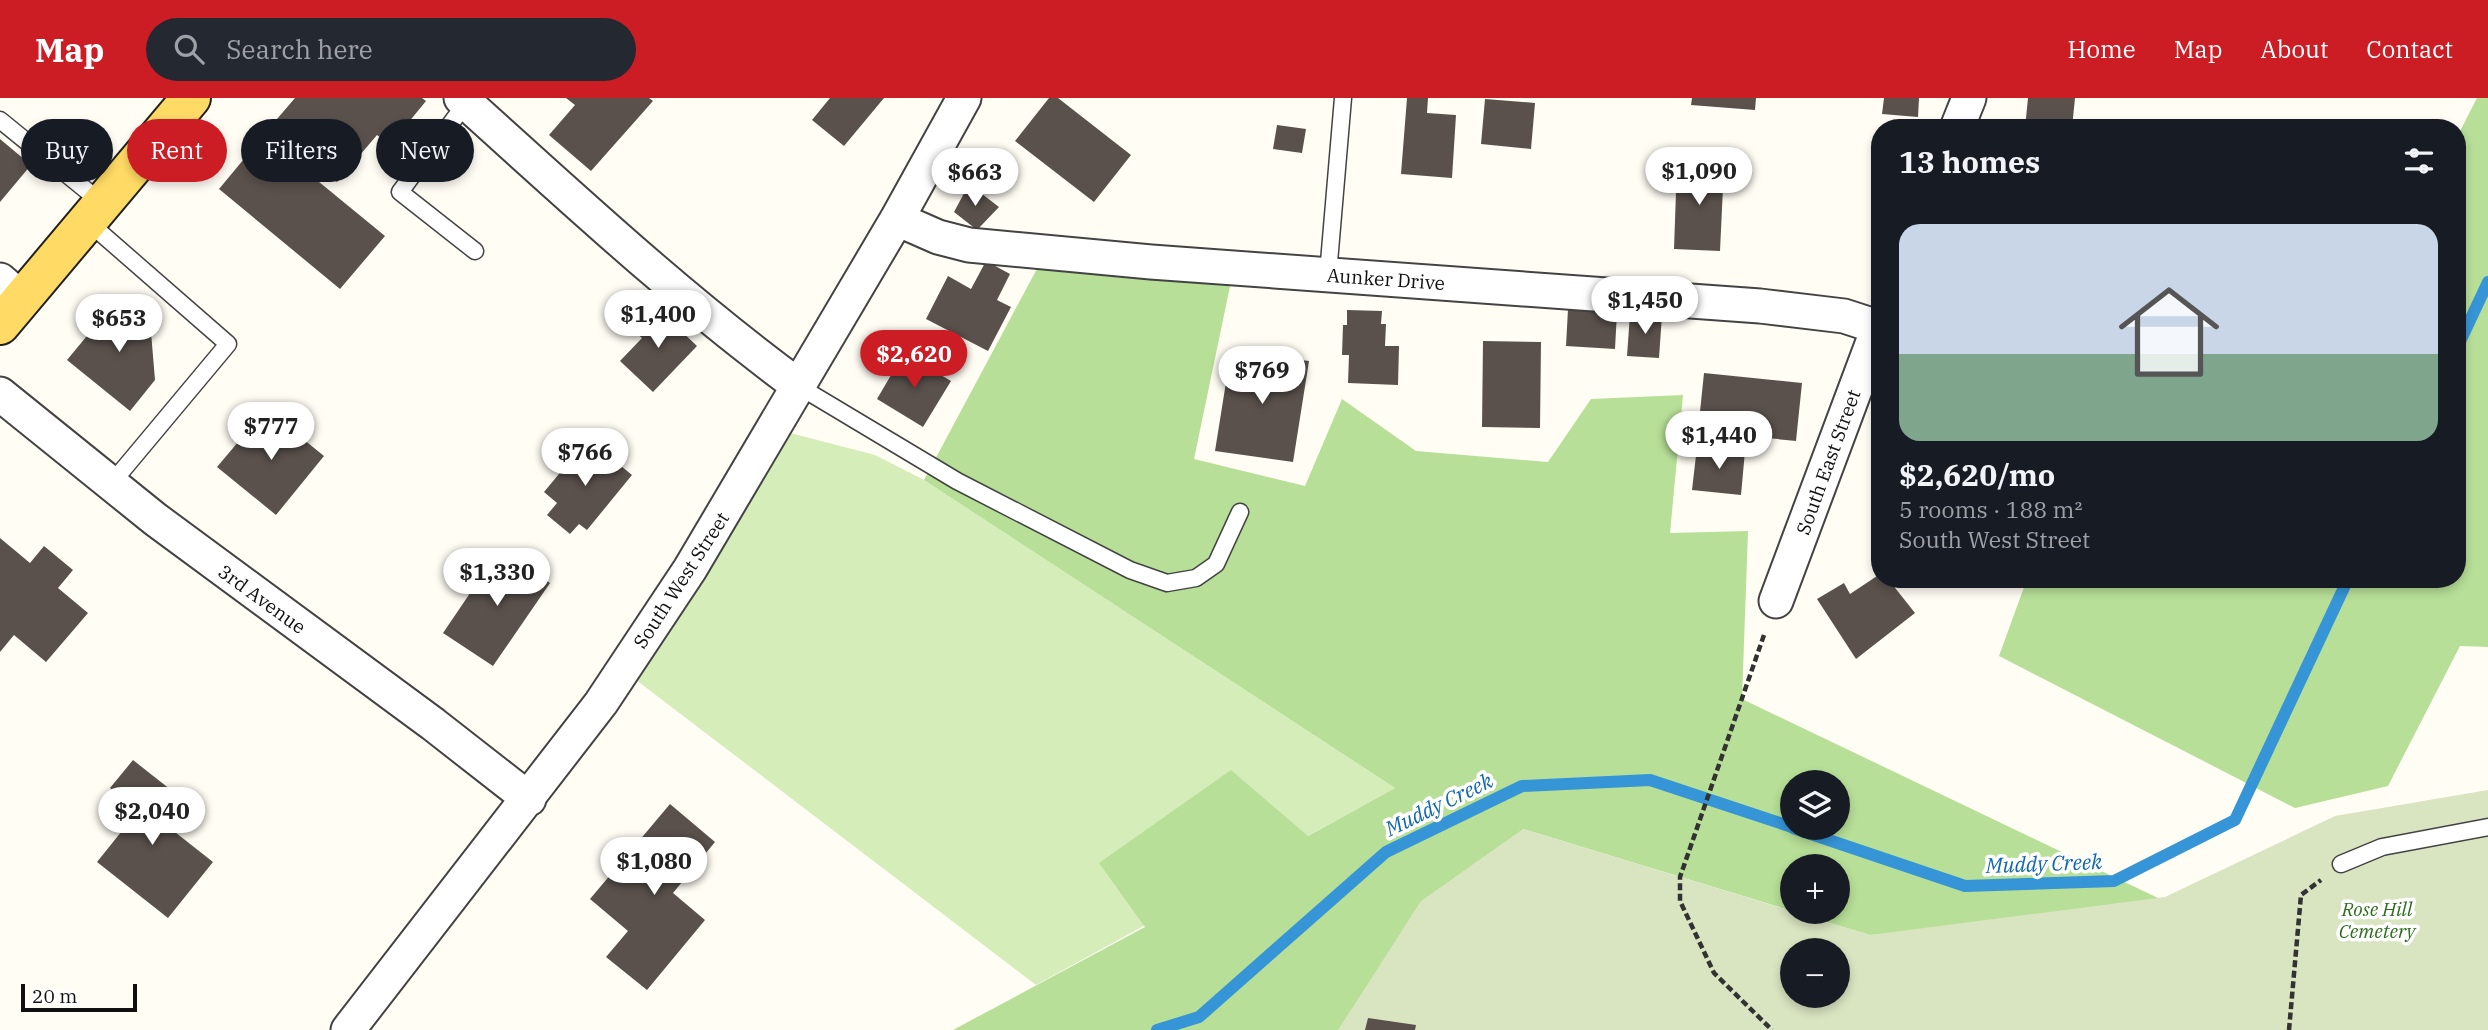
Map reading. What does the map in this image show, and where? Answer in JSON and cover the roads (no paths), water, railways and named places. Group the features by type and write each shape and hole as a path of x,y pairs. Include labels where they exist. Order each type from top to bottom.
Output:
{"main road":[{"path":"7,301 95,212 186,100"}],"street":[{"name":"South West Street","path":"348,1030 529,799 601,702 691,569 800,387 964,98"},
{"path":"1960,119 1969,98"},
{"path":"464,100 740,343 800,387"},
{"name":"Aunker Drive","path":"897,219 938,237 969,245 1760,306 1844,316 1871,323"},
{"name":"South East Street","path":"1776,601 1871,346"},
{"name":"3rd Avenue","path":"0,394 217,566 433,724 529,799"}],"lane":[{"path":"1328,274 1343,98"},
{"path":"464,100 400,192 475,251"},
{"path":"0,120 228,344 111,484"},
{"path":"800,387 957,481 1130,570 1167,583 1196,578 1216,564 1240,512"},
{"path":"2341,864 2382,847 2488,827"}],"waterway":[{"name":"Muddy Creek","path":"2466,329 2488,282"},
{"name":"Muddy Creek","path":"1829,840 1965,886 2114,881 2235,820 2344,588"},
{"name":"Muddy Creek","path":"1157,1030 1199,1017 1386,852 1522,786 1650,780 1780,823"}],"park label":[{"name":"Rose Hill Cemetery","path":"2377,920"}]}
